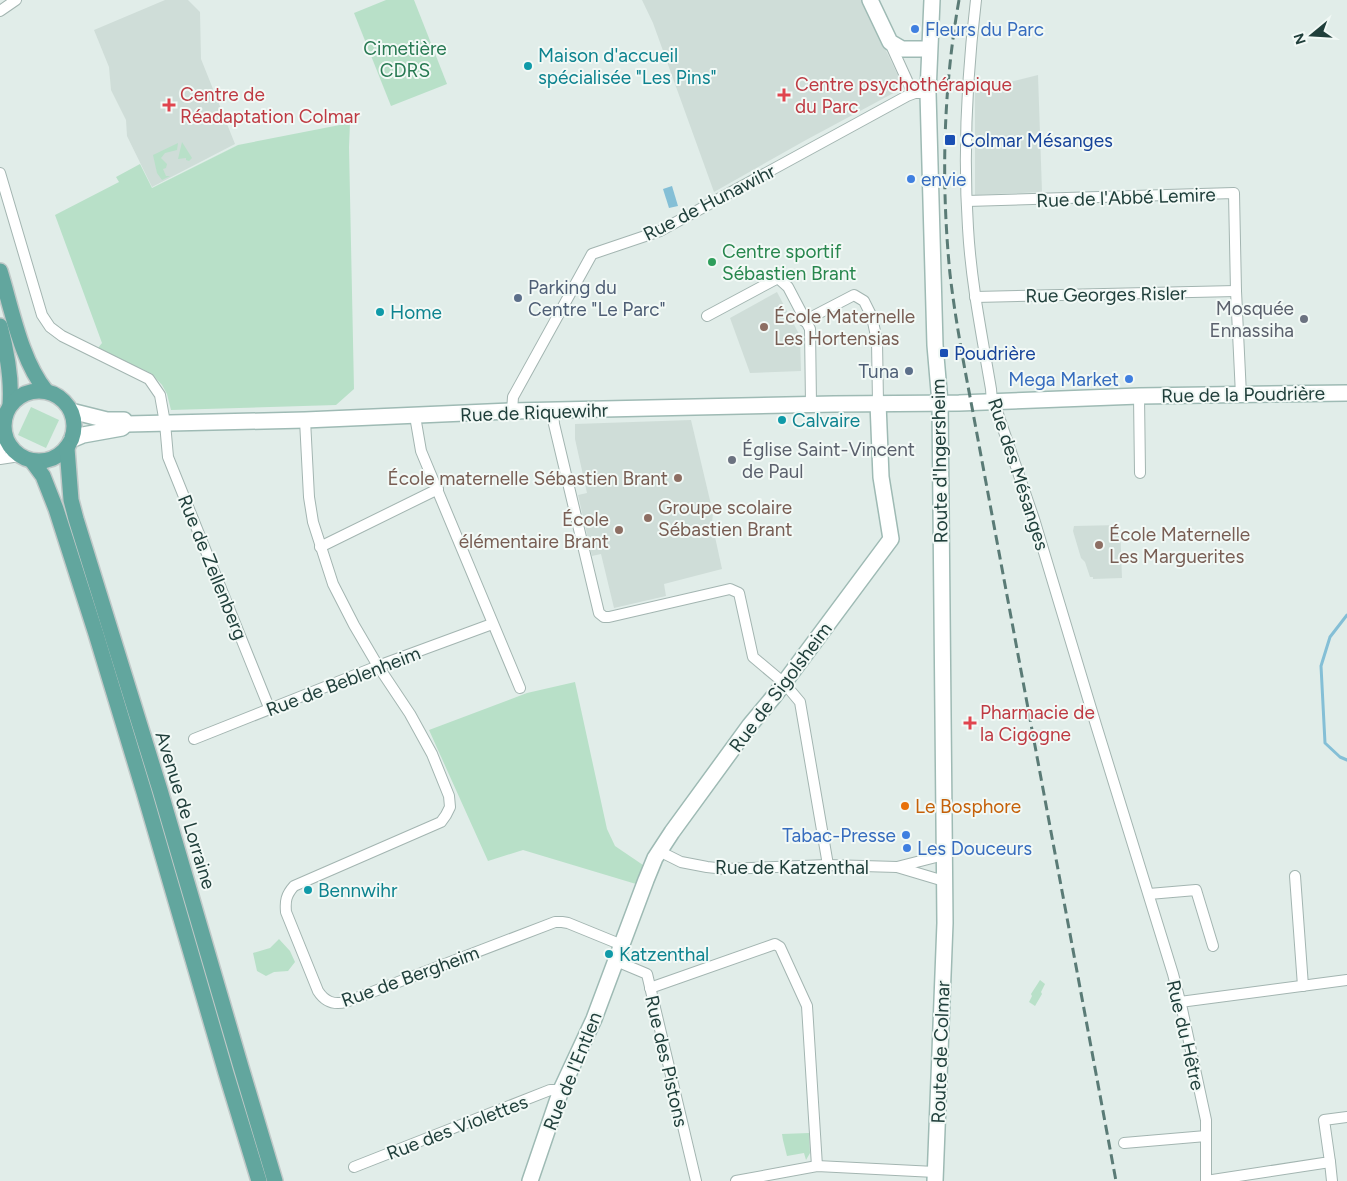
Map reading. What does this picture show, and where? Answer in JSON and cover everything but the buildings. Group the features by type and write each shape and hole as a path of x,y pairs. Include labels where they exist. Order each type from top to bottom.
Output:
{"main road":[{"path":"0,271 28,362 46,391"},
{"name":"Avenue de Lorraine","path":"0,326 7,349 11,393 10,405 3,429 3,446 26,459 43,476 56,509 144,792 259,1181"},
{"path":"10,405 26,393 46,391 61,398 71,411"},
{"name":"Avenue de Lorraine","path":"71,411 74,420 74,430 69,444 71,500 76,519 163,799 240,1067 275,1181"},
{"path":"26,459 47,461 61,454 69,444"}],"street":[{"path":"0,11 16,0"},
{"path":"870,0 910,87 921,93"},
{"name":"Route d'Ingersheim","path":"932,0 930,48 921,93 934,336 940,403 944,923"},
{"name":"Rue des Mésanges","path":"976,0 967,98 968,228 975,297 992,389 992,402 998,414 1034,519 1161,934"},
{"path":"890,42 902,48 930,48"},
{"name":"Rue de Hunawihr","path":"512,411 514,398 592,254 660,231 865,118 921,93"},
{"name":"Rue de Zellenberg","path":"0,173 42,315 50,327 62,336 149,379 160,395 168,457 270,710"},
{"name":"Rue de l'Abbé Lemire","path":"967,201 1234,193 1241,395"},
{"path":"707,316 778,278 788,287 804,321 810,329 812,404"},
{"name":"Rue Georges Risler","path":"975,297 1236,291"},
{"path":"804,321 854,295 864,300 872,317 877,341 878,403"},
{"name":"Rue de la Poudrière","path":"940,403 1139,396 1347,393"},
{"name":"Rue de la Poudrière","path":"1139,396 1140,473"},
{"name":"Rue de Sigolsheim","path":"616,961 646,880 659,851 750,725 784,683 891,539 882,477 878,403"},
{"name":"Rue de Riquewihr","path":"69,444 83,435 122,428 127,424 305,420 512,411 940,403"},
{"name":"Rue de Riquewihr","path":"71,411 107,420 124,420 127,424"},
{"path":"554,411 554,424 599,613 604,617 609,617 730,589 739,593 753,657 784,683 800,702 828,865"},
{"path":"414,416 422,451 520,688"},
{"path":"305,420 309,497 320,547 332,584 378,666"},
{"path":"0,459 26,459"},
{"path":"320,547 438,489"},
{"name":"Rue de Beblenheim","path":"194,739 378,666 492,624"},
{"name":"Rue de Bergheim","path":"378,666 410,714 432,754 449,796 450,807 441,822 294,886 286,896 286,912 322,998 338,1004 346,1002 555,922 568,923 622,945"},
{"name":"Rue de Katzenthal","path":"659,851 680,862 707,867 726,869 828,865 897,867 944,881"},
{"name":"Rue de Katzenthal","path":"897,867 944,855"},
{"path":"1294,876 1302,986"},
{"path":"1149,894 1196,890 1213,946"},
{"name":"Route de Colmar","path":"935,1177 944,923"},
{"name":"Rue du Hêtre","path":"1161,934 1180,1002 1206,1120 1206,1181"},
{"path":"650,988 775,944 780,947 807,1006 818,1166"},
{"name":"Rue des Pistons","path":"616,961 647,974 696,1181"},
{"name":"Rue de l'Entlen","path":"530,1181 561,1090 594,1019 616,961"},
{"path":"1180,1002 1347,980"},
{"name":"Rue des Violettes","path":"354,1167 550,1090 561,1090"},
{"path":"1332,1181 1324,1120 1347,1117"},
{"path":"1124,1143 1206,1136"},
{"path":"1206,1181 1266,1177 1330,1162"},
{"path":"736,1181 781,1177 818,1166 935,1177"}],"shaded area":[{"name":"Centre de Réadaptation Colmar","path":"165,0 188,0 200,12 201,59 235,144 152,187 127,136 126,120 111,90 109,67 94,30"},
{"name":"Centre psychothérapique du Parc","path":"642,0 862,0 902,84 901,89 714,192 653,23"},
{"path":"1038,75 1042,192 975,195 975,91"},
{"name":"École Maternelle Les Hortensias","path":"777,292 800,336 801,371 750,373 730,318"},
{"name":"Groupe scolaire Sébastien Brant","path":"691,420 713,513 712,523 722,569 664,584 666,596 614,608 601,554 592,556 578,495 587,493 575,439 575,424"},
{"name":"École Maternelle Les Marguerites","path":"1120,525 1122,578 1093,579 1093,577 1090,577 1085,562 1081,558 1073,531 1074,526"}],"green space":[{"name":"Cimetière CDRS","path":"386,0 414,0 447,84 391,106 354,13"},
{"path":"350,123 354,389 336,405 171,410 167,394 152,374 98,348 102,343 55,215 119,182 116,177 140,164 152,188 238,145"},
{"path":"182,142 192,158 189,161 186,158 178,159"},
{"path":"178,143 177,150 165,153 161,158 167,164 166,168 163,169 166,176 170,176 162,180 157,173 153,155"},
{"path":"31,407 59,420 46,448 18,435"},
{"path":"575,682 607,829 615,846 643,865 636,884 523,850 488,861 429,730 527,693"},
{"path":"279,939 290,951 295,962 288,971 274,972 266,976 257,971 253,953 270,948"},
{"path":"1040,980 1045,984 1035,1006 1029,1002 1031,994"},
{"path":"809,1133 810,1153 806,1160 804,1153 787,1156 782,1134"}],"water":[{"path":"672,186 678,206 669,208 663,189"}],"waterway":[{"path":"1347,615 1330,637 1321,666 1325,743 1340,757 1347,760"}],"railway":[{"path":"959,0 950,68 945,137 945,205 952,290 965,370 1116,1181"}],"place":[{"name":"Fleurs du Parc","path":"915,29"},
{"name":"Maison d'accueil spécialisée \"Les Pins\"","path":"528,66"},
{"name":"Centre psychothérapique du Parc","path":"784,95"},
{"name":"Centre de Réadaptation Colmar","path":"169,105"},
{"name":"Colmar Mésanges","path":"950,140"},
{"name":"envie","path":"911,179"},
{"name":"Centre sportif Sébastien Brant","path":"712,262"},
{"name":"Parking du Centre \"Le Parc\"","path":"518,298"},
{"name":"Home","path":"380,312"},
{"name":"Mosquée Ennassiha","path":"1304,319"},
{"name":"École Maternelle Les Hortensias","path":"764,327"},
{"name":"Poudrière","path":"944,353"},
{"name":"Tuna","path":"909,371"},
{"name":"Mega Market","path":"1129,379"},
{"name":"Calvaire","path":"782,420"},
{"name":"Église Saint-Vincent de Paul","path":"732,460"},
{"name":"École maternelle Sébastien Brant","path":"678,478"},
{"name":"Groupe scolaire Sébastien Brant","path":"648,518"},
{"name":"École élémentaire Brant","path":"619,530"},
{"name":"École Maternelle Les Marguerites","path":"1099,545"},
{"name":"Pharmacie de la Cigogne","path":"970,723"},
{"name":"Le Bosphore","path":"905,806"},
{"name":"Tabac-Presse","path":"906,835"},
{"name":"Les Douceurs","path":"907,848"},
{"name":"Bennwihr","path":"308,890"},
{"name":"Katzenthal","path":"609,954"}]}
